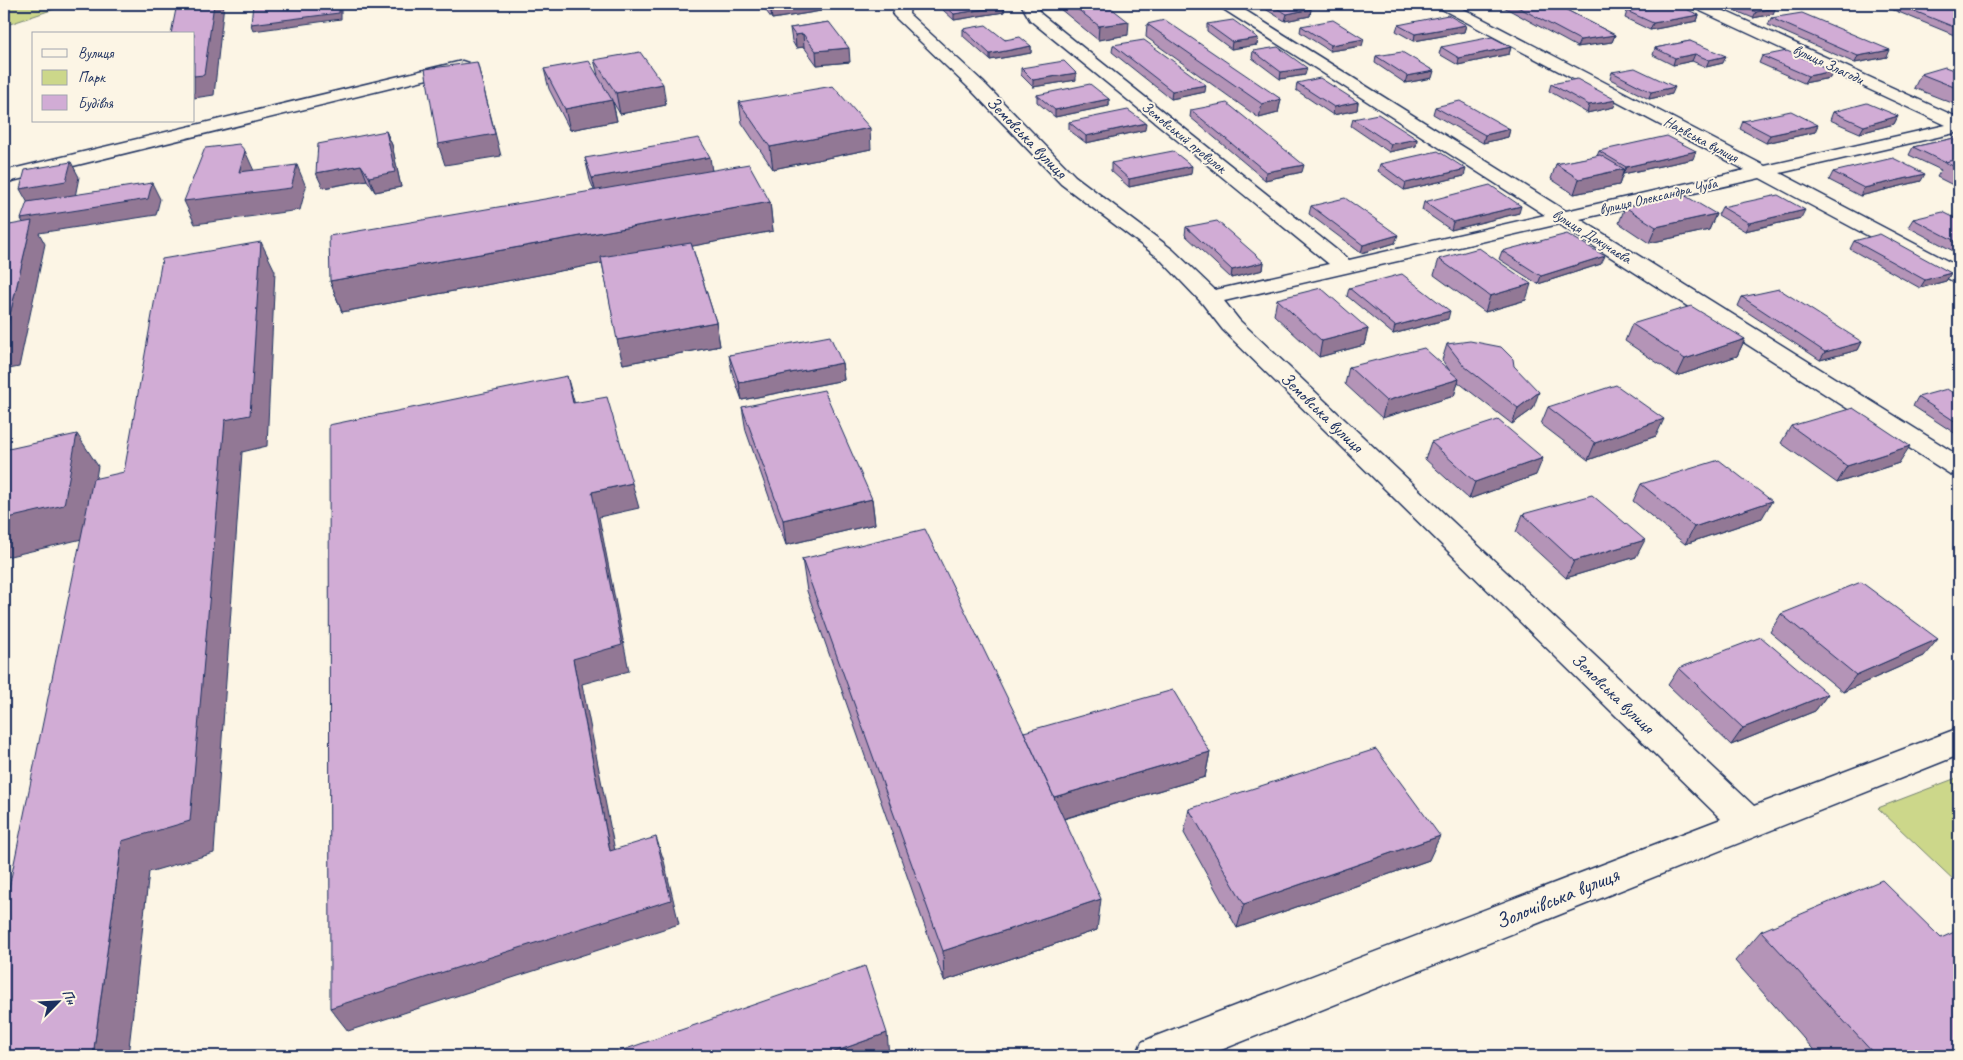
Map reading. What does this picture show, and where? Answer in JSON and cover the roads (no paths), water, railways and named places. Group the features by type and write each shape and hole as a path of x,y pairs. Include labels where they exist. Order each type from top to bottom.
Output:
{"street":[{"name":"Земовська вулиця","path":"903,4 901,15 977,86 1068,180 1166,254 1210,298 1231,325 1748,823"},
{"name":"Земовський провулок","path":"1028,4 1035,17 1345,267"},
{"name":"вулиця Докучаєва","path":"1225,4 1959,468"},
{"name":"Нарвська вулиця","path":"1443,4 1959,275"},
{"name":"вулиця Злагоди","path":"1697,4 1959,126"},
{"path":"1945,4 1959,9"},
{"path":"4,177 475,63"},
{"name":"вулиця Олександра Чуба","path":"1210,298 1959,126"},
{"name":"Золочівська вулиця","path":"1156,1056 1959,741"}]}
